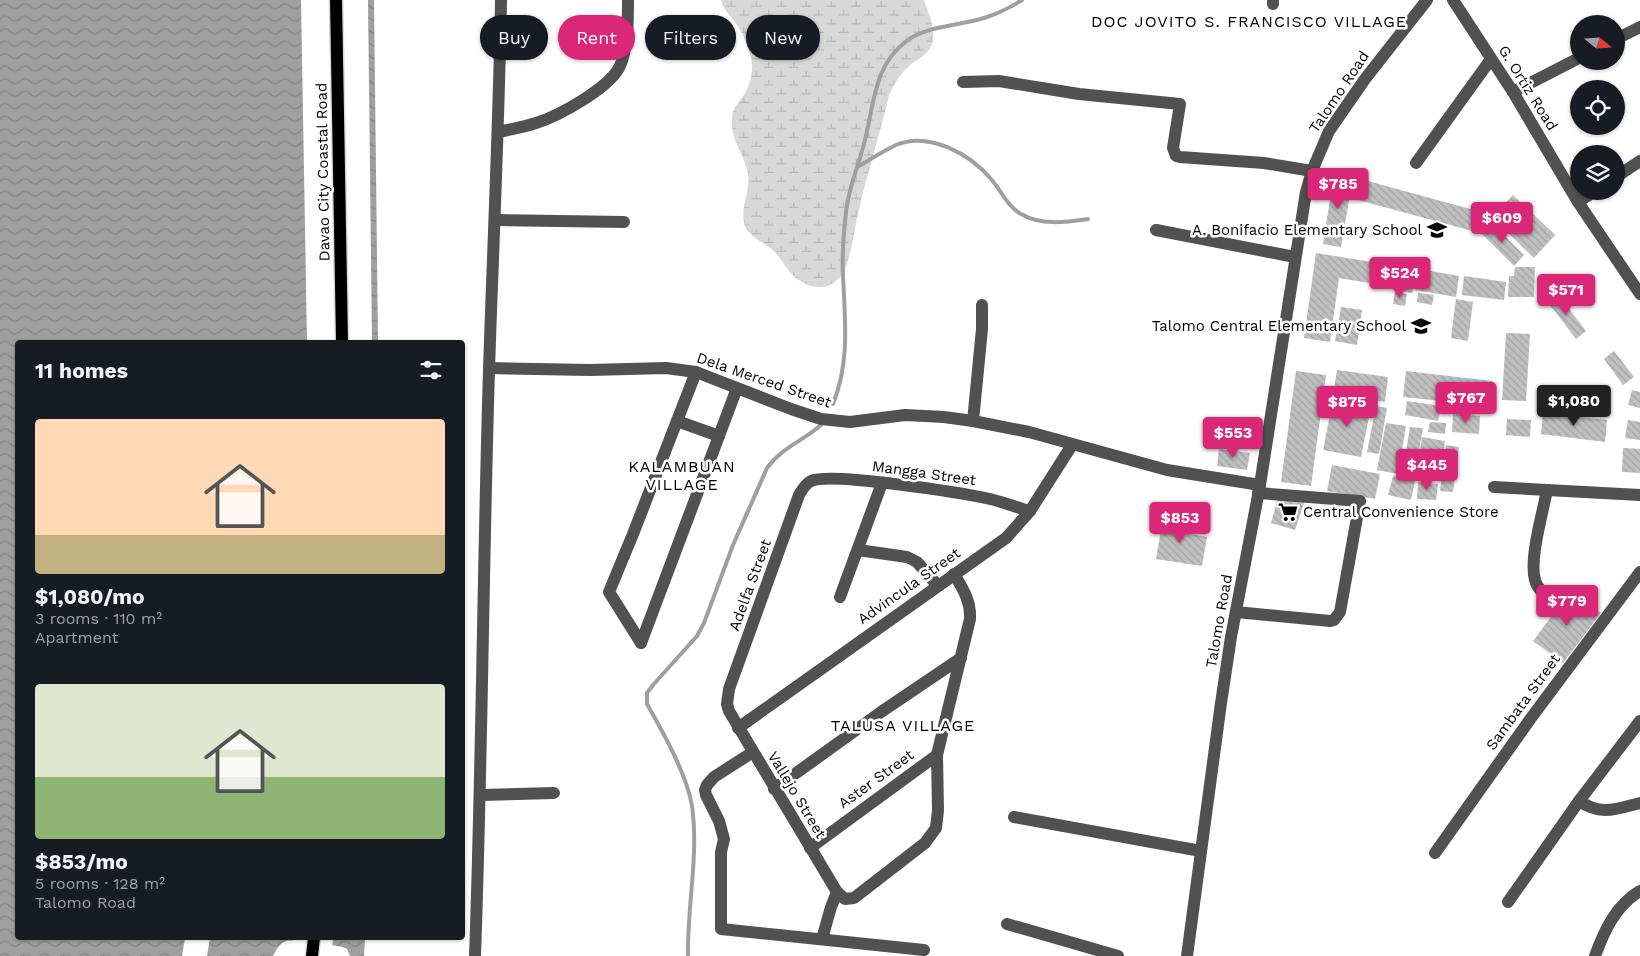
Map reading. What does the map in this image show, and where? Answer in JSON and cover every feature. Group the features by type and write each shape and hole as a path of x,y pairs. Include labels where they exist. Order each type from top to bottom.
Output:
{"main road":[{"name":"Davao City Coastal Road","path":"336,0 342,340"},
{"path":"312,955 314,940"}],"street":[{"path":"475,956 489,368 499,132 501,0"},
{"path":"499,132 550,118 586,98 610,79 619,68 624,49 628,0"},
{"name":"Talomo Road","path":"1187,956 1221,703 1259,489 1306,192 1312,170 1329,131 1365,78 1426,0"},
{"name":"G. Ortiz Road","path":"1453,0 1513,92 1578,202 1636,280 1640,294"},
{"path":"1625,34 1640,27"},
{"path":"1416,163 1491,59"},
{"path":"1513,92 1570,63"},
{"path":"963,82 1000,81 1079,94 1180,104 1173,148 1176,156 1264,163 1312,170"},
{"path":"1625,171 1640,161"},
{"path":"495,220 624,222"},
{"path":"1156,230 1295,257"},
{"path":"973,421 982,329 982,305"},
{"name":"Dela Merced Street","path":"489,368 590,370 666,368 696,372 805,414 836,421 864,422 905,415 973,421 1010,428 1166,470 1259,489 1360,501 1340,612 1334,620 1236,612"},
{"path":"696,372 609,592 641,643 736,388"},
{"path":"677,421 719,436"},
{"name":"Advincula Street","path":"738,728 1006,538 1030,511 1072,445"},
{"name":"Mangga Street","path":"812,481 835,479 965,493 1030,511"},
{"name":"Adelfa Street","path":"727,704 729,689 799,495 805,486 812,481"},
{"path":"840,597 882,483"},
{"path":"1494,487 1640,495"},
{"path":"1547,490 1535,551 1534,571 1535,580 1539,588 1549,598"},
{"path":"858,550 907,557 917,562 938,586"},
{"name":"Sambata Street","path":"1435,853 1531,718 1640,572"},
{"path":"822,939 831,907 841,896 854,898 925,842 932,835 938,820 937,754 962,658 971,607 954,574"},
{"path":"774,788 881,712 962,658"},
{"name":"Vallejo Street","path":"727,704 728,712 841,896"},
{"path":"1508,902 1579,801 1640,721"},
{"path":"753,752 714,776 705,790 719,821 724,839 721,852 721,929 924,950"},
{"name":"Aster Street","path":"810,848 937,754"},
{"path":"480,795 554,793"},
{"path":"1579,801 1596,810 1610,810 1640,803"},
{"path":"1014,817 1201,851"},
{"path":"1595,956 1611,920 1622,905 1640,891"},
{"path":"1007,924 1118,956"}],"green space":[{"path":"721,0 924,0 931,19 932,44 926,53 902,74 889,96 864,187 847,264 841,276 827,286 812,286 797,279 770,248 747,230 743,213 748,187 748,174 732,129 734,109 749,84 752,60 820,60 820,15 746,15 746,43 736,24 736,15 729,15"}],"water":[{"path":"0,0 301,0 307,340 15,340 15,940 365,940 364,956 350,956 347,949 343,947 286,941 281,944 273,956 0,956"},
{"path":"368,0 374,0 378,340 372,340"}],"pier":[{"path":"185,940 210,940 207,956 182,956"},
{"path":"293,940 333,940 332,948 292,943"}],"building":[{"path":"1334,174 1353,177 1341,247 1323,244"},
{"path":"1357,178 1481,212 1476,232 1351,198"},
{"path":"1513,195 1555,235 1534,258 1492,217"},
{"path":"1491,222 1524,255 1514,266 1481,233"},
{"path":"1316,253 1372,262 1369,283 1339,278 1330,342 1304,338"},
{"path":"1397,266 1416,268 1412,293 1393,290"},
{"path":"1515,267 1535,267 1534,297 1508,297 1509,276 1514,276"},
{"path":"1420,269 1459,276 1456,297 1416,290"},
{"path":"1464,276 1506,282 1504,300 1462,295"},
{"path":"1395,292 1407,294 1405,306 1393,304"},
{"path":"1418,293 1434,295 1432,305 1417,302"},
{"path":"1557,293 1586,331 1576,339 1547,301"},
{"path":"1456,299 1473,302 1468,341 1451,338"},
{"path":"1341,307 1362,310 1357,345 1335,341"},
{"path":"1506,333 1530,334 1526,401 1502,400"},
{"path":"1614,351 1634,377 1623,385 1604,359"},
{"path":"1337,370 1388,377 1385,402 1333,394"},
{"path":"1296,371 1326,375 1311,486 1281,482"},
{"path":"1406,371 1492,381 1489,406 1403,397"},
{"path":"1632,390 1640,392 1640,408 1628,405"},
{"path":"1333,399 1371,407 1361,457 1323,450"},
{"path":"1407,401 1441,406 1438,421 1405,415"},
{"path":"1376,406 1387,408 1379,454 1367,452"},
{"path":"1543,413 1607,420 1605,442 1541,434"},
{"path":"1453,414 1480,416 1479,434 1452,432"},
{"path":"1507,419 1531,420 1530,437 1506,435"},
{"path":"1628,420 1640,422 1640,440 1625,438"},
{"path":"1430,422 1446,423 1445,434 1428,432"},
{"path":"1386,423 1406,426 1398,474 1377,470"},
{"path":"1410,427 1423,428 1414,478 1402,476"},
{"path":"1422,437 1445,441 1440,481 1416,477"},
{"path":"1446,445 1459,447 1453,492 1440,491"},
{"path":"1623,448 1640,449 1640,473 1622,472"},
{"path":"1219,449 1250,453 1247,470 1217,466"},
{"path":"1332,465 1380,474 1375,499 1327,491"},
{"path":"1393,476 1415,481 1411,500 1388,495"},
{"path":"1418,482 1438,484 1436,500 1417,499"},
{"name":"Central Convenience Store","path":"1278,498 1305,500 1295,530 1271,523"},
{"path":"1163,518 1186,521 1184,533 1207,537 1202,566 1156,559"},
{"path":"1571,590 1601,613 1563,663 1533,641"}],"waterway":[{"path":"833,404 844,357 843,261 848,202 865,141 878,81 883,70 897,49 916,35 984,18 1022,0"},
{"path":"859,166 882,152 909,141 935,143 948,147 972,161 991,179 1016,211 1029,218 1045,222 1088,219"},
{"path":"688,956 694,862 692,806 680,767 647,704 647,693 697,636 704,623 733,545 767,468 785,450 821,425"}],"place":[{"name":"A. Bonifacio Elementary School","path":"1437,230"},
{"name":"Talomo Central Elementary School","path":"1421,326"},
{"name":"Central Convenience Store","path":"1288,512"}],"district":[{"name":"DOC JOVITO S. FRANCISCO VILLAGE","path":"1249,21"},
{"name":"KALAMBUAN VILLAGE","path":"682,475"},
{"name":"TALUSA VILLAGE","path":"903,725"}]}
